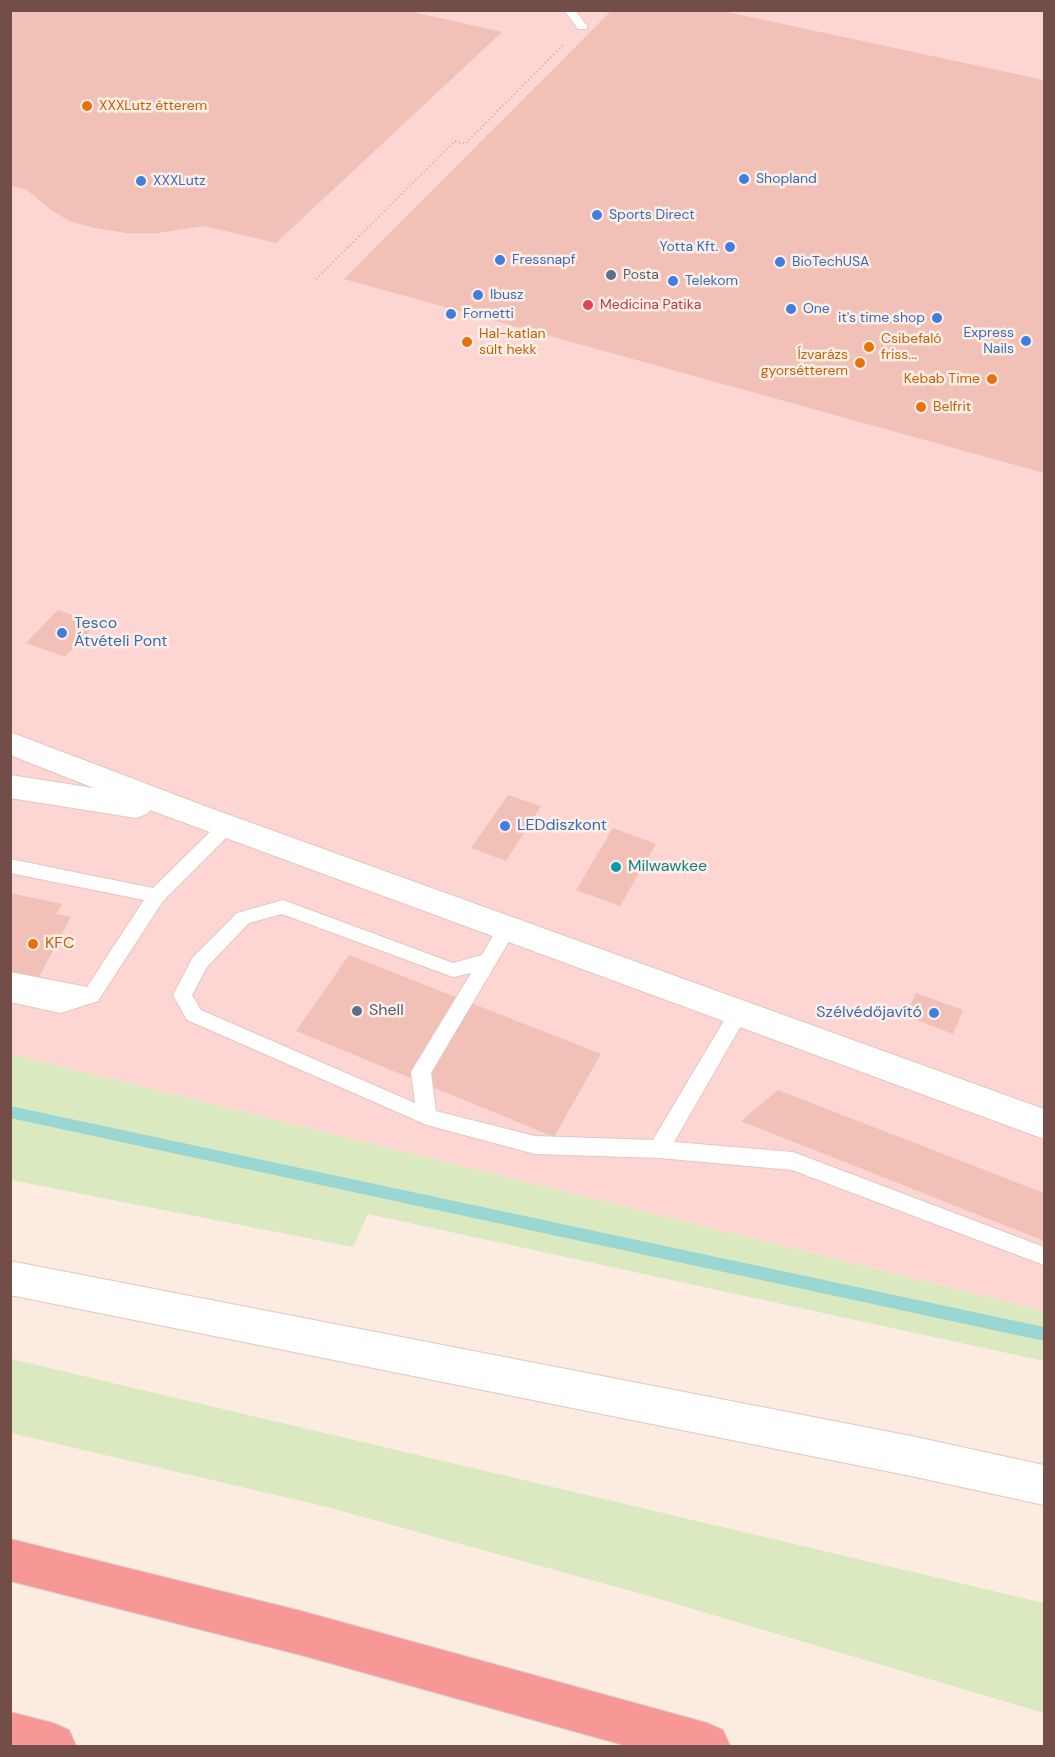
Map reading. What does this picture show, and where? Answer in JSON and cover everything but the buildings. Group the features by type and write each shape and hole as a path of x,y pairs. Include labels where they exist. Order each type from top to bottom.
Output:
{"highway":[{"path":"10,1560 301,1633 707,1746"},
{"path":"10,1735 53,1746"}],"street":[{"path":"10,743 213,821 1044,1124"},
{"path":"10,786 213,821"},
{"path":"10,1278 912,1456 1044,1485"}],"lane":[{"path":"568,10 582,27"},
{"path":"10,994 61,1005 91,996 157,896 213,821"},
{"path":"10,866 157,896"},
{"path":"488,961 453,970 283,907 243,918 200,962 182,995 194,1015 427,1117 535,1145 659,1149 794,1161 1044,1256"},
{"path":"427,1117 421,1072 507,928"},
{"path":"10,980 91,996"},
{"path":"659,1149 739,1012"}],"path":[{"path":"316,279 455,141 465,144 582,27"}],"shaded area":[{"path":"11,11 1044,11 1044,1311 11,1054"}],"green space":[{"path":"11,1054 1044,1311 1044,1361 368,1214 353,1247 11,1180"},
{"path":"11,1359 1044,1603 1044,1713 649,1596 327,1507 11,1433"}],"waterway":[{"path":"10,1112 1044,1334"}],"place":[{"name":"XXXLutz étterem","path":"87,106"},
{"name":"Shopland","path":"744,179"},
{"name":"XXXLutz","path":"141,181"},
{"name":"Sports Direct","path":"597,215"},
{"name":"Yotta Kft.","path":"730,247"},
{"name":"Fressnapf","path":"500,260"},
{"name":"BioTechUSA","path":"780,262"},
{"name":"Posta","path":"611,275"},
{"name":"Telekom","path":"673,281"},
{"name":"Ibusz","path":"478,295"},
{"name":"Medicina Patika","path":"588,305"},
{"name":"One","path":"791,309"},
{"name":"Fornetti","path":"451,314"},
{"name":"it's time shop","path":"937,318"},
{"name":"Express Nails","path":"1026,341"},
{"name":"Hal-katlan sült hekk","path":"467,342"},
{"name":"Csibefaló friss...","path":"869,347"},
{"name":"Ízvarázs gyorsétterem","path":"860,363"},
{"name":"Kebab Time","path":"992,379"},
{"name":"Belfrit","path":"921,407"},
{"name":"Tesco Átvételi Pont","path":"62,633"},
{"name":"LEDdiszkont","path":"505,826"},
{"name":"Milwawkee","path":"616,867"},
{"name":"KFC","path":"33,944"},
{"name":"Shell","path":"357,1011"},
{"name":"Szélvédőjavító","path":"934,1013"}]}
